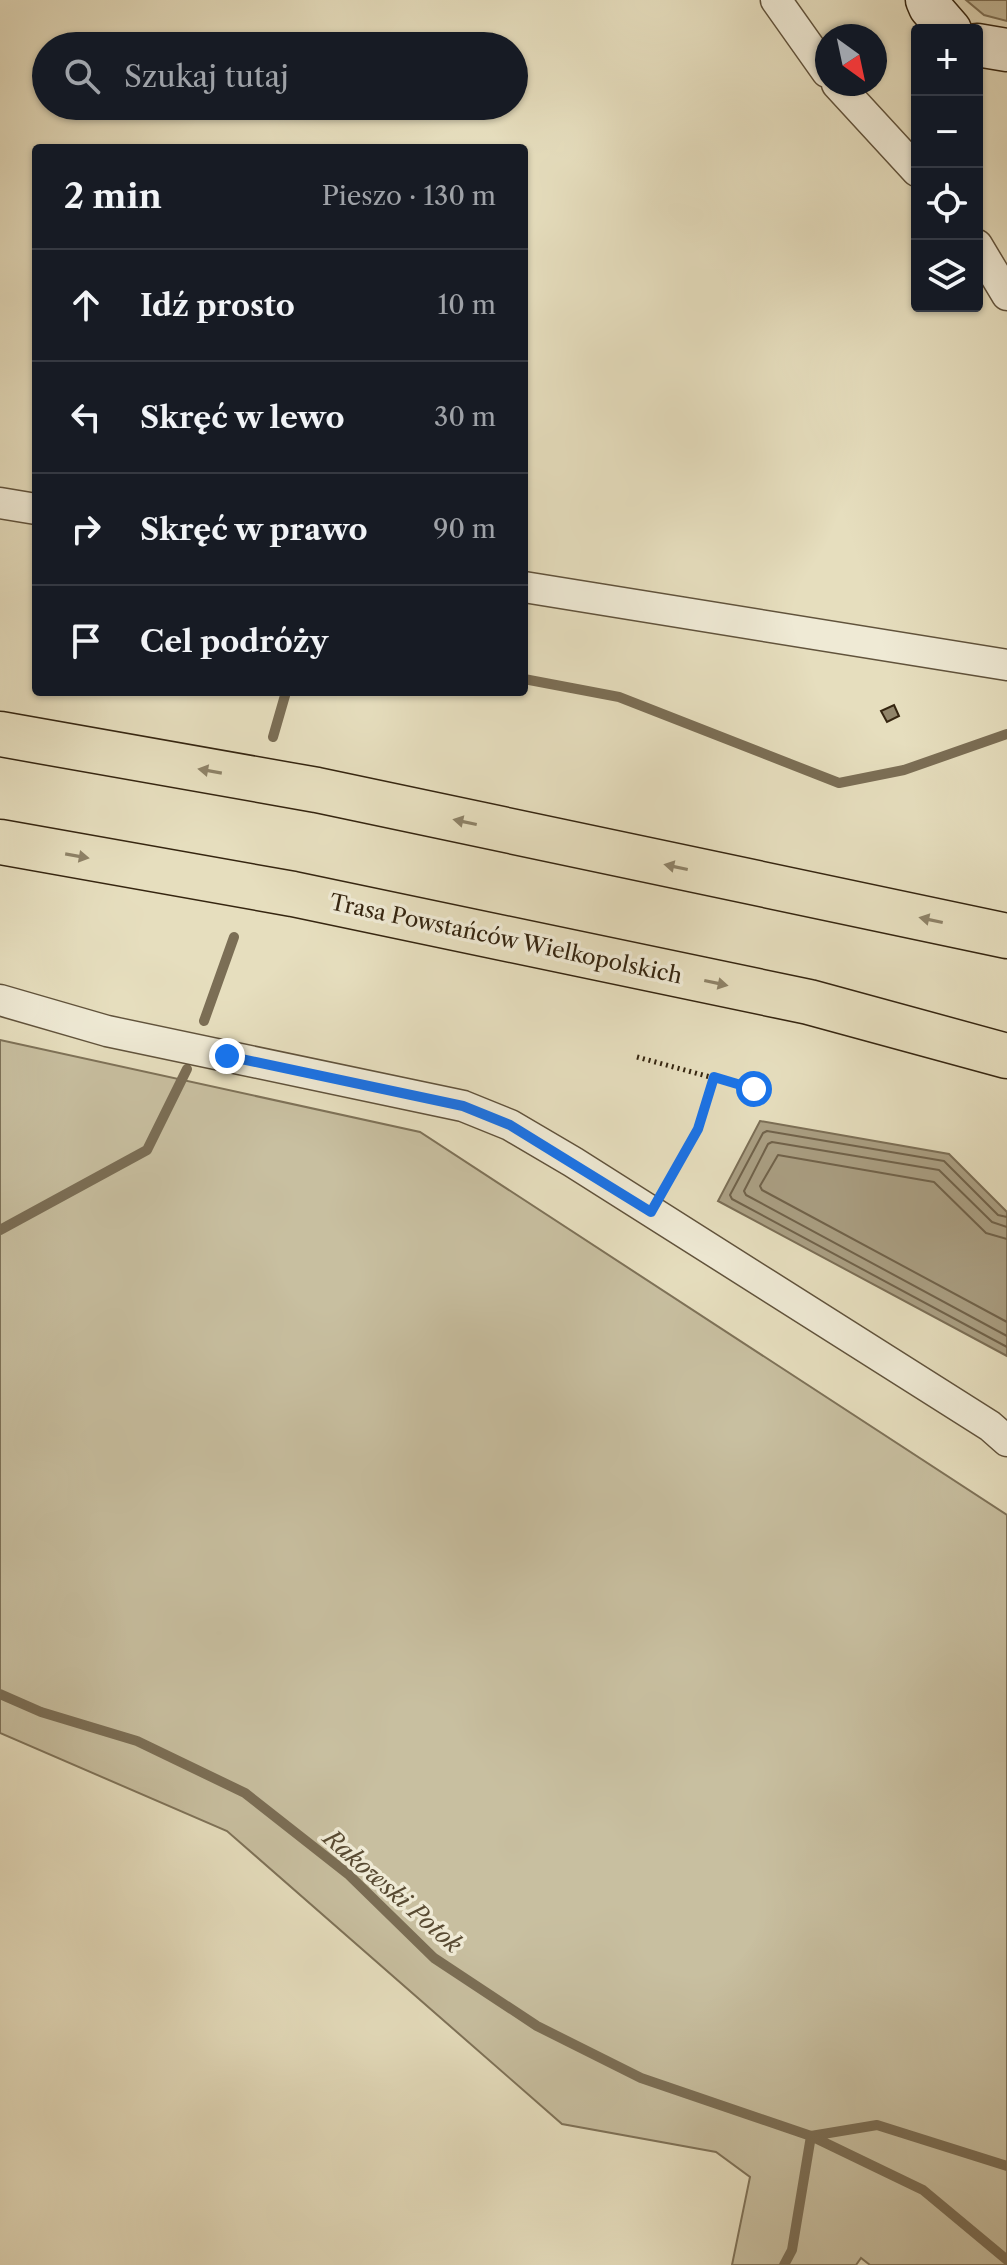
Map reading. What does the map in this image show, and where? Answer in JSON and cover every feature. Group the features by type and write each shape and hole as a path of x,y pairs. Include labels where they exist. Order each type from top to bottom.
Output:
{"highway":[{"path":"0,734 317,790 1007,936"},
{"name":"Trasa Powstańców Wielkopolskich","path":"0,842 293,894 809,1002 1007,1056"},
{"path":"809,1002 1007,1087"}],"main road":[{"path":"927,0 945,24"},
{"path":"983,46 1007,50"}],"street":[{"path":"776,0 815,55"},
{"path":"848,96 914,168"},
{"path":"983,255 1007,295"},
{"path":"0,503 32,508"},
{"path":"528,588 1007,665"},
{"path":"0,1000 107,1031 463,1106 510,1125 977,1418 1007,1441"}],"path":[{"path":"637,1057 754,1089"},
{"path":"651,1212 698,1129 714,1077"}],"shaded area":[{"path":"966,0 1007,0 1007,21 984,15"},
{"path":"0,1040 420,1132 1007,1515 1007,2265 870,2265 861,2258 856,2265 732,2265 750,2177 716,2152 562,2124 227,1831 0,1733"}],"water":[{"path":"760,1121 949,1154 1007,1212 1007,1356 718,1201"}],"building":[{"path":"894,705 899,716 887,722 881,711"}],"waterway":[{"path":"528,680 619,697 839,783 904,770 1007,734"},
{"path":"273,737 285,696"},
{"path":"204,1021 234,937"},
{"path":"0,1230 147,1150 187,1069"},
{"name":"Rakowski Potok","path":"0,1694 41,1712 137,1741 245,1793 348,1874 434,1958 537,2026 641,2078 811,2136 923,2190 1007,2260"},
{"path":"784,2265 792,2250 811,2136 877,2125 1007,2166"}],"route":[{"path":"227,1056 463,1106 510,1125 651,1212 698,1129 714,1077 754,1089"}]}
